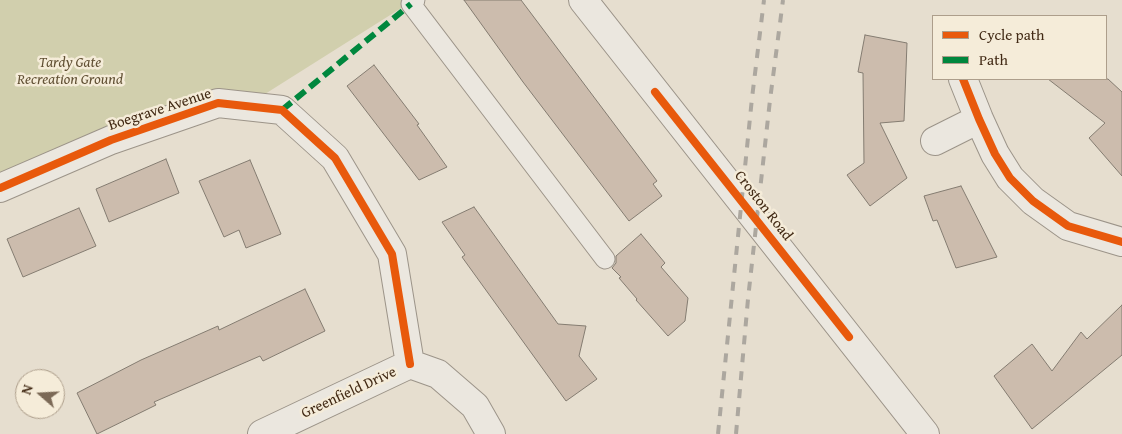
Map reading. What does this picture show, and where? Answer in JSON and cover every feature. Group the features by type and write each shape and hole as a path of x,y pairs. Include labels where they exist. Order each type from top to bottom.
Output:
{"street":[{"name":"Croston Road","path":"583,0 925,434"},
{"path":"963,80 978,119 995,154 1010,178 1033,201 1068,226 1122,242"},
{"name":"Boegrave Avenue","path":"0,188 110,140 218,103 282,110 335,158 392,254 410,364"},
{"path":"934,140 978,119"},
{"path":"410,364 438,374 475,406 491,434"},
{"name":"Greenfield Drive","path":"262,434 410,364"}],"lane":[{"path":"415,0 411,4 605,259"}],"green space":[{"name":"Tardy Gate Recreation Ground","path":"0,0 414,0 265,94 216,95 0,173"}],"building":[{"path":"464,0 521,0 657,181 653,184 662,196 629,221 523,82"},
{"path":"865,35 907,43 904,121 880,123 907,178 870,206 847,175 864,163 863,73 858,72"},
{"path":"374,65 419,124 417,125 447,167 419,180 347,86"},
{"path":"1108,79 1122,92 1122,176 1089,138 1105,123 1049,80"},
{"path":"166,159 179,193 109,222 96,189"},
{"path":"250,160 281,234 246,248 239,230 224,237 199,181"},
{"path":"961,186 997,257 956,268 937,220 933,221 924,196"},
{"path":"474,207 558,324 586,326 579,356 597,379 566,401 462,257 465,255 442,222"},
{"path":"79,208 96,246 23,277 7,239"},
{"path":"641,234 665,263 661,267 688,298 685,321 668,336 636,300 619,278 621,277 612,268 616,263 616,256"},
{"path":"305,289 325,331 263,361 260,356 154,402 156,405 97,434 77,393 141,360 218,326 219,330"},
{"path":"1122,305 1122,355 1032,429 994,376 1032,344 1052,371 1081,332 1087,339"}],"railway":[{"path":"718,434 752,98 764,0"},
{"path":"736,434 748,299 783,0"}],"marked path":[{"path":"282,110 411,4"}],"cycle path":[{"path":"963,80 995,154 1010,178 1033,201 1068,226 1122,242"},
{"path":"655,92 849,337"},
{"path":"0,188 111,140 218,103 282,110 335,158 392,254 410,364"}]}
